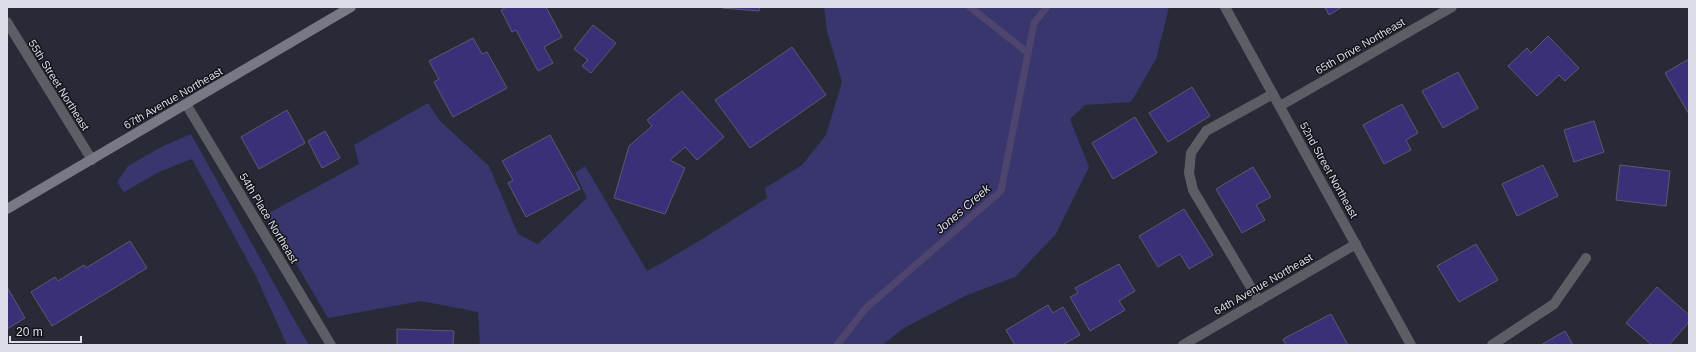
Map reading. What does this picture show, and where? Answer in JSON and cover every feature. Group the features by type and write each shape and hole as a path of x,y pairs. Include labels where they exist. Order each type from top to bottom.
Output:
{"street":[{"name":"67th Avenue Northeast","path":"7,208 92,160 351,7"},
{"name":"52nd Street Northeast","path":"1225,7 1411,345"},
{"name":"65th Drive Northeast","path":"1280,106 1452,7"},
{"name":"55th Street Northeast","path":"7,22 92,160"},
{"path":"1259,301 1193,190 1189,173 1191,153 1206,131 1273,94"},
{"name":"54th Place Northeast","path":"186,104 331,345"},
{"name":"64th Avenue Northeast","path":"1183,345 1356,244"},
{"path":"1492,345 1554,304 1586,258"}],"shaded area":[{"path":"824,7 1169,7 1156,59 1131,102 1085,105 1070,119 1089,167 1056,234 1015,277 965,296 904,328 882,345 480,345 478,312 421,301 328,318 267,214 359,164 354,145 428,103 440,121 489,166 518,234 538,244 587,198 575,173 585,166 647,271 767,198 765,188 802,165 826,135 842,82 827,31"},
{"path":"191,134 309,345 287,345 256,276 192,159 161,171 124,192 117,182 128,166 161,147"}],"building":[{"path":"507,7 546,7 562,37 544,47 553,63 538,71 516,30 512,32 501,10"},
{"path":"722,7 760,7 759,11"},
{"path":"1325,7 1342,7 1329,15"},
{"path":"593,25 616,43 591,73 582,66 588,60 574,49"},
{"path":"1548,36 1579,68 1565,81 1559,75 1537,96 1508,66 1527,48 1531,53"},
{"path":"473,38 482,54 487,52 507,88 453,117 434,82 439,79 429,61"},
{"path":"792,47 826,95 750,148 715,100"},
{"path":"1689,59 1689,114 1665,73"},
{"path":"1458,72 1478,108 1443,128 1422,91"},
{"path":"1192,87 1210,116 1168,142 1149,113"},
{"path":"682,91 724,137 697,160 685,147 670,160 685,168 665,214 614,198 629,146 652,126 647,120"},
{"path":"1402,104 1418,133 1406,140 1411,150 1384,164 1363,125"},
{"path":"287,110 305,143 259,169 241,137"},
{"path":"1135,117 1157,153 1113,179 1092,143"},
{"path":"1594,121 1604,152 1574,162 1564,130"},
{"path":"325,131 340,158 322,168 308,141"},
{"path":"550,135 580,189 526,217 508,183 513,180 502,161"},
{"path":"1543,165 1558,196 1517,216 1502,184"},
{"path":"1620,165 1670,171 1666,206 1616,200"},
{"path":"1253,167 1271,197 1256,205 1265,220 1242,233 1216,189"},
{"path":"1184,209 1213,255 1189,269 1180,254 1158,267 1139,236"},
{"path":"130,241 147,268 52,326 31,292 55,277 58,281 84,265 86,268"},
{"path":"1476,244 1498,280 1459,302 1437,266"},
{"path":"1119,264 1135,291 1119,301 1125,310 1090,331 1070,297 1078,293 1075,288"},
{"path":"7,287 25,318 7,329"},
{"path":"1657,287 1689,315 1689,322 1669,345 1652,345 1626,323"},
{"path":"1048,305 1053,313 1063,307 1080,335 1062,345 1015,345 1006,330"},
{"path":"1331,314 1348,345 1286,345 1283,339"},
{"path":"397,329 454,331 453,345 397,345"},
{"path":"1565,331 1573,345 1541,345"}],"waterway":[{"path":"970,7 1028,53"},
{"name":"Jones Creek","path":"837,345 866,308 1001,191 1034,23 1047,7"}]}
